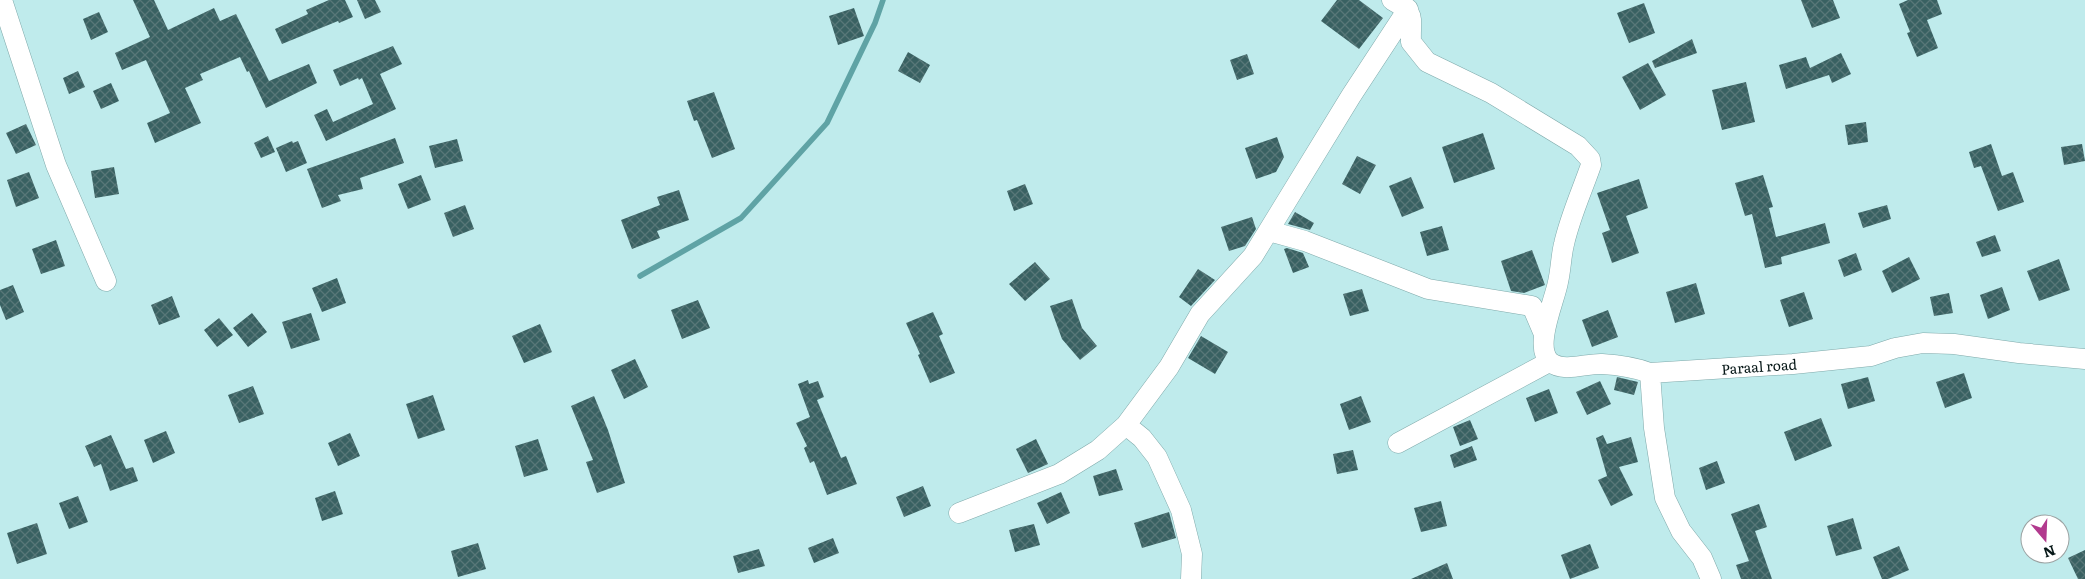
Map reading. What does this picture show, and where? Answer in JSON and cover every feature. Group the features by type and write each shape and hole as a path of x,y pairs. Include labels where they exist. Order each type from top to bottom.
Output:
{"street":[{"path":"2,0 56,165 106,281"},
{"path":"959,513 1059,474 1098,450 1126,425 1169,367 1200,314 1253,256 1351,96 1400,4 1412,15 1411,42 1428,62 1491,93 1578,146 1590,159 1591,165 1564,244 1558,283 1544,334 1545,353 1549,362 1398,443"},
{"path":"1269,231 1305,242 1428,289 1532,306 1544,334"},
{"name":"Paraal road","path":"1549,362 1559,366 1572,367 1600,364 1631,366 1650,372 1793,364 1871,356 1895,348 1923,343 1954,344 2018,353 2085,359"},
{"path":"1650,372 1654,428 1665,498 1681,531 1702,558 1711,579"},
{"path":"1126,425 1142,438 1157,457 1181,510 1192,554 1191,579"}],"building":[{"path":"133,0 154,0 168,30 214,8 220,21 236,14 269,81 309,64 317,83 266,108 249,71 247,72 240,57 200,74 203,80 185,88 201,123 155,143 147,123 170,113 146,60 122,70 115,53 150,37"},
{"path":"329,0 345,0 353,17 339,23 338,21 282,44 275,29 308,14 306,10"},
{"path":"357,0 375,0 381,12 365,19"},
{"path":"1337,0 1359,0 1383,18 1359,49 1321,21"},
{"path":"1801,0 1833,0 1840,18 1812,28"},
{"path":"1908,0 1937,0 1942,14 1927,20 1938,48 1917,57 1907,33 1910,32 1899,4"},
{"path":"1644,3 1655,33 1629,43 1617,13"},
{"path":"854,8 864,36 838,45 829,16"},
{"path":"99,12 108,32 91,40 83,19"},
{"path":"1692,39 1697,53 1655,68 1652,61"},
{"path":"393,46 402,64 380,74 396,109 326,141 314,115 327,109 333,122 373,104 362,78 340,86 333,70"},
{"path":"908,52 930,65 920,83 898,71"},
{"path":"1841,53 1851,74 1832,83 1829,75 1786,89 1779,65 1806,57 1810,68"},
{"path":"1247,54 1254,74 1237,80 1230,60"},
{"path":"1648,63 1666,95 1640,110 1622,77"},
{"path":"78,71 85,87 69,94 63,78"},
{"path":"1746,82 1755,122 1722,130 1712,90"},
{"path":"111,83 119,101 101,109 93,91"},
{"path":"714,92 735,149 712,158 697,120 694,121 687,101"},
{"path":"1866,122 1868,142 1848,145 1845,125"},
{"path":"26,124 36,145 16,154 6,133"},
{"path":"1483,133 1495,169 1454,183 1442,147"},
{"path":"268,136 275,152 261,158 254,143"},
{"path":"1277,137 1284,157 1276,172 1256,179 1245,148"},
{"path":"395,138 404,163 360,178 363,189 338,195 341,201 322,208 307,169"},
{"path":"457,139 463,161 435,168 429,146"},
{"path":"292,141 293,143 298,141 307,163 286,172 276,148"},
{"path":"1991,144 2002,176 2013,172 2024,202 1998,211 1981,166 1974,168 1969,152"},
{"path":"2082,144 2085,161 2064,165 2061,147"},
{"path":"1357,156 1376,165 1360,194 1342,184"},
{"path":"114,167 119,194 95,198 91,171"},
{"path":"29,172 39,198 16,207 7,180"},
{"path":"421,175 431,200 408,209 398,184"},
{"path":"1763,175 1773,207 1769,208 1776,237 1825,223 1830,243 1781,257 1782,264 1765,268 1752,214 1745,216 1735,183"},
{"path":"1411,177 1424,208 1402,217 1389,186"},
{"path":"1639,179 1648,208 1626,216 1639,253 1612,263 1602,233 1610,230 1597,193"},
{"path":"1025,184 1033,204 1014,211 1007,191"},
{"path":"679,190 689,220 657,231 660,238 632,249 621,220 660,205 657,197"},
{"path":"465,205 474,229 453,237 444,213"},
{"path":"1887,205 1891,219 1863,228 1858,213"},
{"path":"1295,212 1314,223 1310,230 1288,224"},
{"path":"1252,217 1256,229 1245,246 1229,251 1221,227"},
{"path":"1442,226 1449,250 1427,256 1420,232"},
{"path":"1995,235 2001,251 1982,257 1976,242"},
{"path":"56,240 65,266 41,274 32,249"},
{"path":"1287,248 1303,253 1309,267 1293,273 1284,249"},
{"path":"1532,250 1545,285 1524,293 1511,291 1501,261"},
{"path":"1856,253 1862,270 1844,277 1838,260"},
{"path":"1909,257 1920,279 1892,293 1882,271"},
{"path":"2059,259 2070,290 2039,301 2027,271"},
{"path":"1035,262 1050,279 1025,301 1009,284"},
{"path":"1198,269 1215,280 1191,306 1179,297"},
{"path":"337,278 346,303 322,312 312,288"},
{"path":"1696,283 1705,314 1675,323 1666,292"},
{"path":"13,285 24,312 6,320 0,305 0,290"},
{"path":"2002,287 2010,310 1988,319 1980,295"},
{"path":"1362,289 1369,311 1350,316 1343,294"},
{"path":"1804,292 1813,319 1789,327 1780,300"},
{"path":"1949,293 1953,313 1934,316 1930,297"},
{"path":"172,296 180,317 159,325 151,305"},
{"path":"1072,299 1082,328 1097,346 1080,360 1062,339 1050,306"},
{"path":"698,300 710,328 682,339 671,310"},
{"path":"1608,310 1618,337 1592,347 1582,320"},
{"path":"933,312 943,334 939,336 955,373 930,383 906,323"},
{"path":"252,313 267,332 248,347 233,328"},
{"path":"311,313 320,340 291,349 282,322"},
{"path":"219,318 233,335 217,347 204,330"},
{"path":"540,324 552,352 524,363 512,336"},
{"path":"1201,336 1228,352 1215,374 1188,358"},
{"path":"635,359 648,387 624,399 611,370"},
{"path":"1964,373 1972,398 1945,408 1936,382"},
{"path":"1617,377 1638,382 1634,395 1614,390"},
{"path":"1868,377 1875,401 1848,409 1841,384"},
{"path":"808,380 809,384 818,381 824,397 817,400 841,458 846,456 857,484 827,495 814,461 810,463 804,448 807,446 796,423 810,417 798,384"},
{"path":"1600,381 1611,404 1587,415 1576,392"},
{"path":"253,386 264,414 239,423 228,395"},
{"path":"1549,389 1558,413 1535,422 1526,398"},
{"path":"433,395 445,430 418,439 406,404"},
{"path":"594,396 608,430 625,483 597,493 586,462 593,460 571,406"},
{"path":"1361,396 1371,422 1349,430 1340,404"},
{"path":"1821,418 1832,446 1795,461 1784,432"},
{"path":"1470,420 1478,439 1460,446 1453,427"},
{"path":"166,431 175,453 153,463 144,440"},
{"path":"350,433 360,456 338,466 328,443"},
{"path":"111,435 126,469 133,467 138,481 110,491 101,464 94,467 85,446"},
{"path":"1603,435 1607,444 1631,437 1638,462 1619,467 1633,495 1611,506 1598,480 1607,476 1596,438"},
{"path":"538,439 548,470 524,477 515,446"},
{"path":"1036,439 1048,464 1028,473 1016,449"},
{"path":"1472,446 1477,460 1454,468 1450,455"},
{"path":"1353,450 1358,470 1337,474 1333,454"},
{"path":"1717,461 1725,483 1706,490 1699,468"},
{"path":"1116,469 1123,490 1099,496 1093,476"},
{"path":"923,486 931,506 904,517 896,497"},
{"path":"335,491 343,514 322,521 315,498"},
{"path":"1061,492 1070,513 1047,524 1037,503"},
{"path":"78,496 88,522 69,529 59,503"},
{"path":"1441,501 1447,526 1421,532 1414,508"},
{"path":"1759,504 1767,527 1755,531 1772,579 1741,579 1736,565 1749,561 1731,514"},
{"path":"1169,512 1176,538 1142,548 1134,523"},
{"path":"1853,518 1862,549 1836,556 1827,526"},
{"path":"37,523 47,554 17,564 7,533"},
{"path":"1034,524 1040,545 1015,552 1009,530"},
{"path":"833,538 839,553 814,563 808,548"},
{"path":"478,543 486,569 458,577 451,551"},
{"path":"1590,544 1599,568 1570,579 1561,555"},
{"path":"1899,546 1909,570 1888,579 1882,579 1873,557"},
{"path":"759,549 765,566 738,573 733,556"},
{"path":"2085,550 2085,579 2078,579 2070,562 2070,557"},
{"path":"1447,563 1453,579 1411,579"}],"waterway":[{"path":"640,276 741,218 827,123 875,23 883,0"}]}
